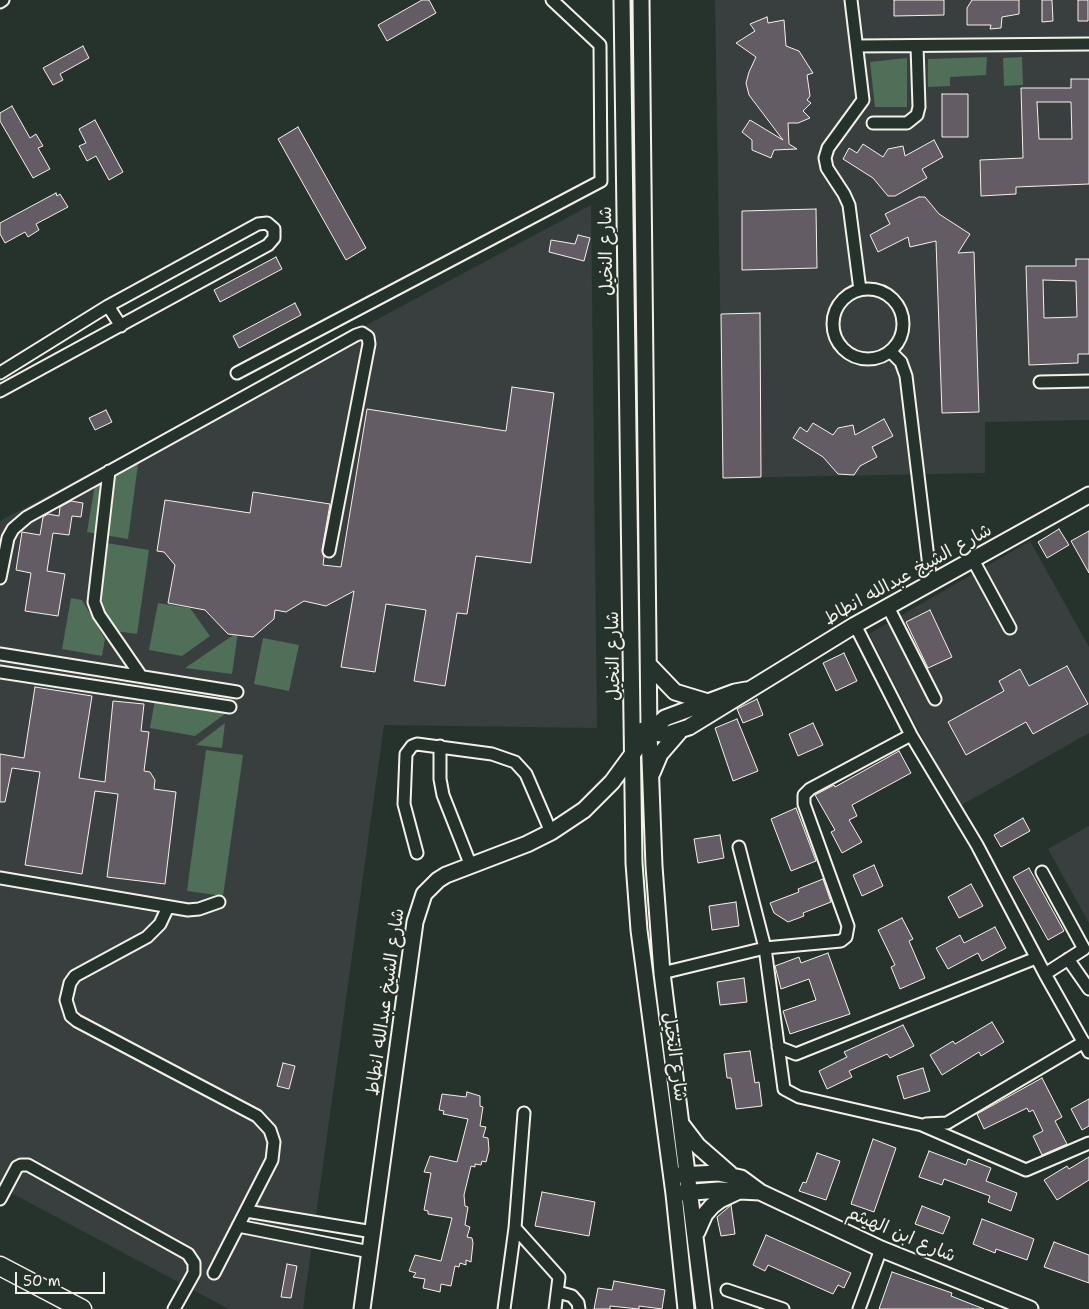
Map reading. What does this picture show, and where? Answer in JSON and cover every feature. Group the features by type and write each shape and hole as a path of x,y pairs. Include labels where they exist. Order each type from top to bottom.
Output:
{"highway":[{"path":"0,1266 82,1309"}],"main road":[{"name":"شارع النخيل","path":"622,0 634,863 638,930 672,1176 686,1309"},
{"name":"شارع النخيل","path":"641,0 650,784 662,973 697,1234 704,1309"},
{"name":"شارع الشيخ عبدالله انطاط","path":"649,733 665,735 680,731 855,625 1089,495"},
{"path":"650,666 675,692 692,699 710,702"},
{"name":"شارع الشيخ عبدالله انطاط","path":"362,1309 417,912 424,894 438,880 528,844 551,832 584,810 598,796 649,733 666,718 746,690"},
{"path":"633,723 649,733"},
{"path":"650,784 660,754 680,731"},
{"path":"682,1125 698,1146 730,1174 747,1181 760,1192"},
{"path":"672,1176 730,1174"},
{"path":"674,1194 691,1191 760,1192"},
{"path":"697,1234 700,1223 712,1206 739,1191"},
{"name":"شارع ابن الهيثم","path":"760,1192 881,1249 1030,1309"}],"street":[{"path":"237,373 602,181 600,45 552,0"},
{"path":"851,0 863,100 828,148 825,158 827,168 844,194 848,204 860,290"},
{"path":"857,46 1089,44"},
{"path":"873,123 907,123 917,115 919,108 917,46"},
{"path":"0,374 108,306 258,224 267,223 274,229 274,238 268,245 120,326 2,386"},
{"path":"860,290 883,292 895,302 902,316 900,339 890,351 876,358 861,358 847,352 837,340 833,325 836,310 846,297 860,290"},
{"path":"108,306 120,326"},
{"path":"0,578 8,538 20,522 109,471 362,333 368,337 369,344 329,551"},
{"path":"890,351 900,362 906,376 931,583"},
{"path":"1040,382 1089,381"},
{"path":"109,471 94,602 99,615 141,676"},
{"path":"973,560 1010,628"},
{"path":"888,607 935,700"},
{"path":"855,625 911,735 977,846 1044,974 1087,1047 947,1123 922,1125"},
{"path":"0,654 237,692"},
{"path":"0,672 230,707"},
{"path":"662,973 765,948 841,941 846,937 848,926 804,804 804,795 810,788 911,735"},
{"path":"418,853 405,811 406,754 412,746 417,744 500,755 515,762 526,774 551,832"},
{"path":"440,746 442,795 471,866"},
{"path":"739,847 765,948 784,1089 791,1093 922,1125 1026,1170 1089,1143"},
{"path":"1042,872 1084,949 1044,974"},
{"path":"0,878 168,907 199,909 219,902"},
{"path":"168,907 160,924 147,937 75,976 67,991 67,1008 77,1021 256,1116 267,1124 273,1136 274,1154 214,1272"},
{"path":"778,1047 796,1054 1036,958"},
{"path":"1068,959 1089,989"},
{"path":"504,1309 515,1228 524,1113"},
{"path":"0,1199 17,1167 21,1165 28,1166 188,1254 194,1263 194,1273 174,1309"},
{"path":"246,1210 373,1232"},
{"path":"238,1226 370,1252"},
{"path":"515,1228 557,1274 558,1292 555,1309"},
{"path":"859,1309 881,1249"},
{"path":"727,1290 782,1309"},
{"path":"558,1292 572,1296 578,1303 579,1309"}],"shaded area":[{"path":"715,0 1089,0 1089,420 985,422 985,473 723,478"},
{"path":"591,205 597,728 384,725 303,1309 229,1309 0,1187 0,521"},
{"path":"1030,541 1089,647 1089,733 958,807 869,634"},
{"path":"1089,826 1089,923 1048,849"}],"green space":[{"path":"987,57 986,75 950,77 950,86 928,87 928,59"},
{"path":"1022,57 1023,85 1004,86 1003,58"},
{"path":"907,58 907,107 875,107 870,62"},
{"path":"139,457 128,539 87,532 96,478"},
{"path":"95,541 149,550 137,634 115,631 87,594"},
{"path":"71,598 82,600 105,639 102,656 62,649"},
{"path":"158,603 190,608 210,636 182,656 149,650"},
{"path":"238,632 232,674 185,668"},
{"path":"263,638 299,645 289,691 254,684"},
{"path":"157,689 227,701 225,714 195,736 150,728"},
{"path":"225,723 222,748 196,745"},
{"path":"206,750 243,755 223,896 187,891"}],"building":[{"path":"422,0 429,0 436,13 387,41 378,25"},
{"path":"894,0 944,0 944,15 894,16"},
{"path":"972,0 1019,0 1019,14 1002,17 1001,28 990,29 991,25 967,25 967,8"},
{"path":"1042,0 1052,0 1053,21 1042,22"},
{"path":"1078,0 1088,0 1088,21 1078,21"},
{"path":"767,17 768,23 784,20 786,46 799,51 813,73 807,75 810,96 807,100 811,103 803,111 810,118 798,123 788,123 789,144 797,149 774,150 771,158 752,150 752,140 742,132 750,120 783,140 749,95 746,83 756,57 736,43 755,31 750,24"},
{"path":"83,46 89,58 60,74 63,80 53,85 43,68"},
{"path":"1071,79 1089,79 1089,184 1016,187 1016,194 981,196 980,160 1023,158 1021,88 1071,88","holes":["1037,102 1071,102 1072,139 1039,139"]},
{"path":"942,94 968,94 968,137 942,137"},
{"path":"12,106 30,138 36,134 43,146 38,148 50,169 33,178 0,121 0,113"},
{"path":"95,120 123,172 109,180 96,156 87,161 79,146 86,143 79,129"},
{"path":"298,127 366,248 346,260 278,139"},
{"path":"934,140 943,157 922,169 927,178 895,196 888,196 873,178 843,159 849,148 857,153 863,144 883,157 888,149 903,146 905,156"},
{"path":"56,193 57,196 60,194 68,207 36,224 39,230 28,237 25,232 5,243 0,234 0,223"},
{"path":"919,197 925,197 939,214 970,234 958,253 974,252 979,412 942,413 936,241 910,247 908,237 878,252 870,235 890,224 885,214"},
{"path":"816,209 817,268 742,270 742,211"},
{"path":"578,235 590,238 584,261 549,252 551,240 575,244"},
{"path":"276,257 282,269 220,302 214,290"},
{"path":"1076,259 1089,259 1089,354 1078,354 1078,363 1029,365 1026,266 1076,266","holes":["1043,280 1076,281 1077,317 1044,318"]},
{"path":"295,303 301,315 239,348 233,336"},
{"path":"760,313 761,477 723,478 721,314"},
{"path":"512,387 554,393 531,563 476,556 467,614 457,613 445,686 414,681 426,610 386,604 375,672 341,667 354,591 326,606 304,601 286,612 275,610 274,619 253,637 228,634 205,610 168,603 175,565 164,552 157,551 165,500 250,513 253,492 330,504 322,550 324,557 323,565 341,567 367,409 506,431"},
{"path":"106,410 112,422 95,430 89,418"},
{"path":"884,419 893,436 872,447 877,457 860,466 854,475 838,474 823,457 793,438 800,427 807,432 813,423 833,435 838,428 853,425 855,435"},
{"path":"71,501 83,503 81,517 72,516 69,535 53,533 47,571 65,574 58,616 25,611 31,573 16,570 22,532 40,535 43,517 48,514 59,516 60,507"},
{"path":"1059,529 1069,545 1047,558 1038,542"},
{"path":"1089,531 1089,573 1071,541"},
{"path":"930,610 952,657 928,668 906,622"},
{"path":"844,653 857,681 836,691 823,663"},
{"path":"1067,666 1088,704 1033,734 1026,722 966,755 948,722 1004,691 999,681 1020,669 1029,686"},
{"path":"35,687 92,696 79,778 105,782 113,701 144,704 141,731 149,732 144,771 150,772 155,780 154,789 176,792 165,884 107,877 118,794 95,791 82,874 25,865 40,772 12,768 5,802 0,802 0,754 24,758"},
{"path":"757,699 763,715 743,723 737,709"},
{"path":"737,719 758,771 733,781 715,728"},
{"path":"813,723 823,745 798,756 789,734"},
{"path":"899,751 911,773 852,805 857,816 849,820 862,842 842,853 831,832 835,830 815,795 834,785 835,787"},
{"path":"796,808 816,861 791,871 771,819"},
{"path":"1023,818 1030,831 1001,847 994,835"},
{"path":"720,835 724,858 698,863 694,839"},
{"path":"874,865 883,886 862,896 853,875"},
{"path":"1029,868 1064,931 1048,940 1013,877"},
{"path":"823,879 831,902 803,913 804,916 788,922 774,913 770,903 799,892 798,889"},
{"path":"971,884 983,906 959,918 948,897"},
{"path":"736,902 739,926 712,930 709,906"},
{"path":"902,918 913,939 909,941 925,978 900,989 891,967 895,965 878,930"},
{"path":"995,927 1006,948 982,961 978,953 948,969 936,948 960,935 964,943"},
{"path":"828,953 850,1014 790,1034 783,1011 816,1000 809,979 781,989 775,966 799,957 801,963"},
{"path":"744,978 747,1002 720,1005 717,982"},
{"path":"992,1022 1004,1042 981,1056 979,1052 942,1075 930,1055 953,1041 955,1044"},
{"path":"903,1025 914,1046 890,1058 887,1054 849,1071 852,1077 827,1089 819,1071 847,1057 844,1052"},
{"path":"750,1051 755,1083 759,1082 762,1106 736,1109 731,1078 727,1078 724,1054"},
{"path":"283,1063 295,1066 289,1089 277,1086"},
{"path":"923,1068 930,1091 904,1099 897,1076"},
{"path":"1042,1078 1062,1117 1055,1121 1067,1144 1042,1155 1033,1136 1043,1131 1033,1110 1029,1112 1027,1108 984,1129 977,1114"},
{"path":"467,1092 480,1096 480,1106 483,1107 480,1126 486,1127 483,1137 488,1138 489,1150 486,1162 482,1161 481,1165 475,1164 475,1167 471,1166 464,1195 465,1206 468,1207 465,1225 470,1227 467,1237 472,1238 473,1243 471,1262 466,1260 466,1265 460,1263 459,1267 455,1266 451,1286 441,1284 440,1292 423,1288 425,1279 413,1277 416,1273 409,1271 415,1255 441,1261 452,1218 428,1214 428,1211 424,1210 431,1173 424,1172 430,1156 457,1162 468,1119 443,1114 444,1111 439,1110 442,1094 466,1097"},
{"path":"1089,1099 1089,1126 1082,1130 1071,1109"},
{"path":"873,1139 896,1148 874,1212 851,1204"},
{"path":"929,1151 966,1165 968,1159 991,1168 986,1181 1017,1193 1011,1211 988,1202 990,1196 944,1179 942,1185 919,1177"},
{"path":"817,1153 840,1161 826,1200 799,1191 803,1182 806,1183"},
{"path":"1089,1157 1089,1180 1057,1200 1044,1180 1067,1166 1069,1169"},
{"path":"542,1192 595,1202 589,1236 535,1226"},
{"path":"731,1205 735,1234 721,1236 717,1217"},
{"path":"922,1206 950,1217 943,1234 915,1224"},
{"path":"982,1219 1034,1239 1027,1260 996,1249 995,1253 973,1244"},
{"path":"766,1235 851,1273 844,1288 838,1285 833,1294 768,1265 765,1271 753,1265"},
{"path":"1054,1242 1089,1255 1089,1283 1044,1267"},
{"path":"287,1264 297,1266 291,1298 281,1297"},
{"path":"892,1272 952,1293 951,1296 984,1309 879,1309"},
{"path":"614,1281 665,1290 662,1309 639,1306 639,1309 610,1306 610,1309 594,1309 598,1288 612,1290"}]}
